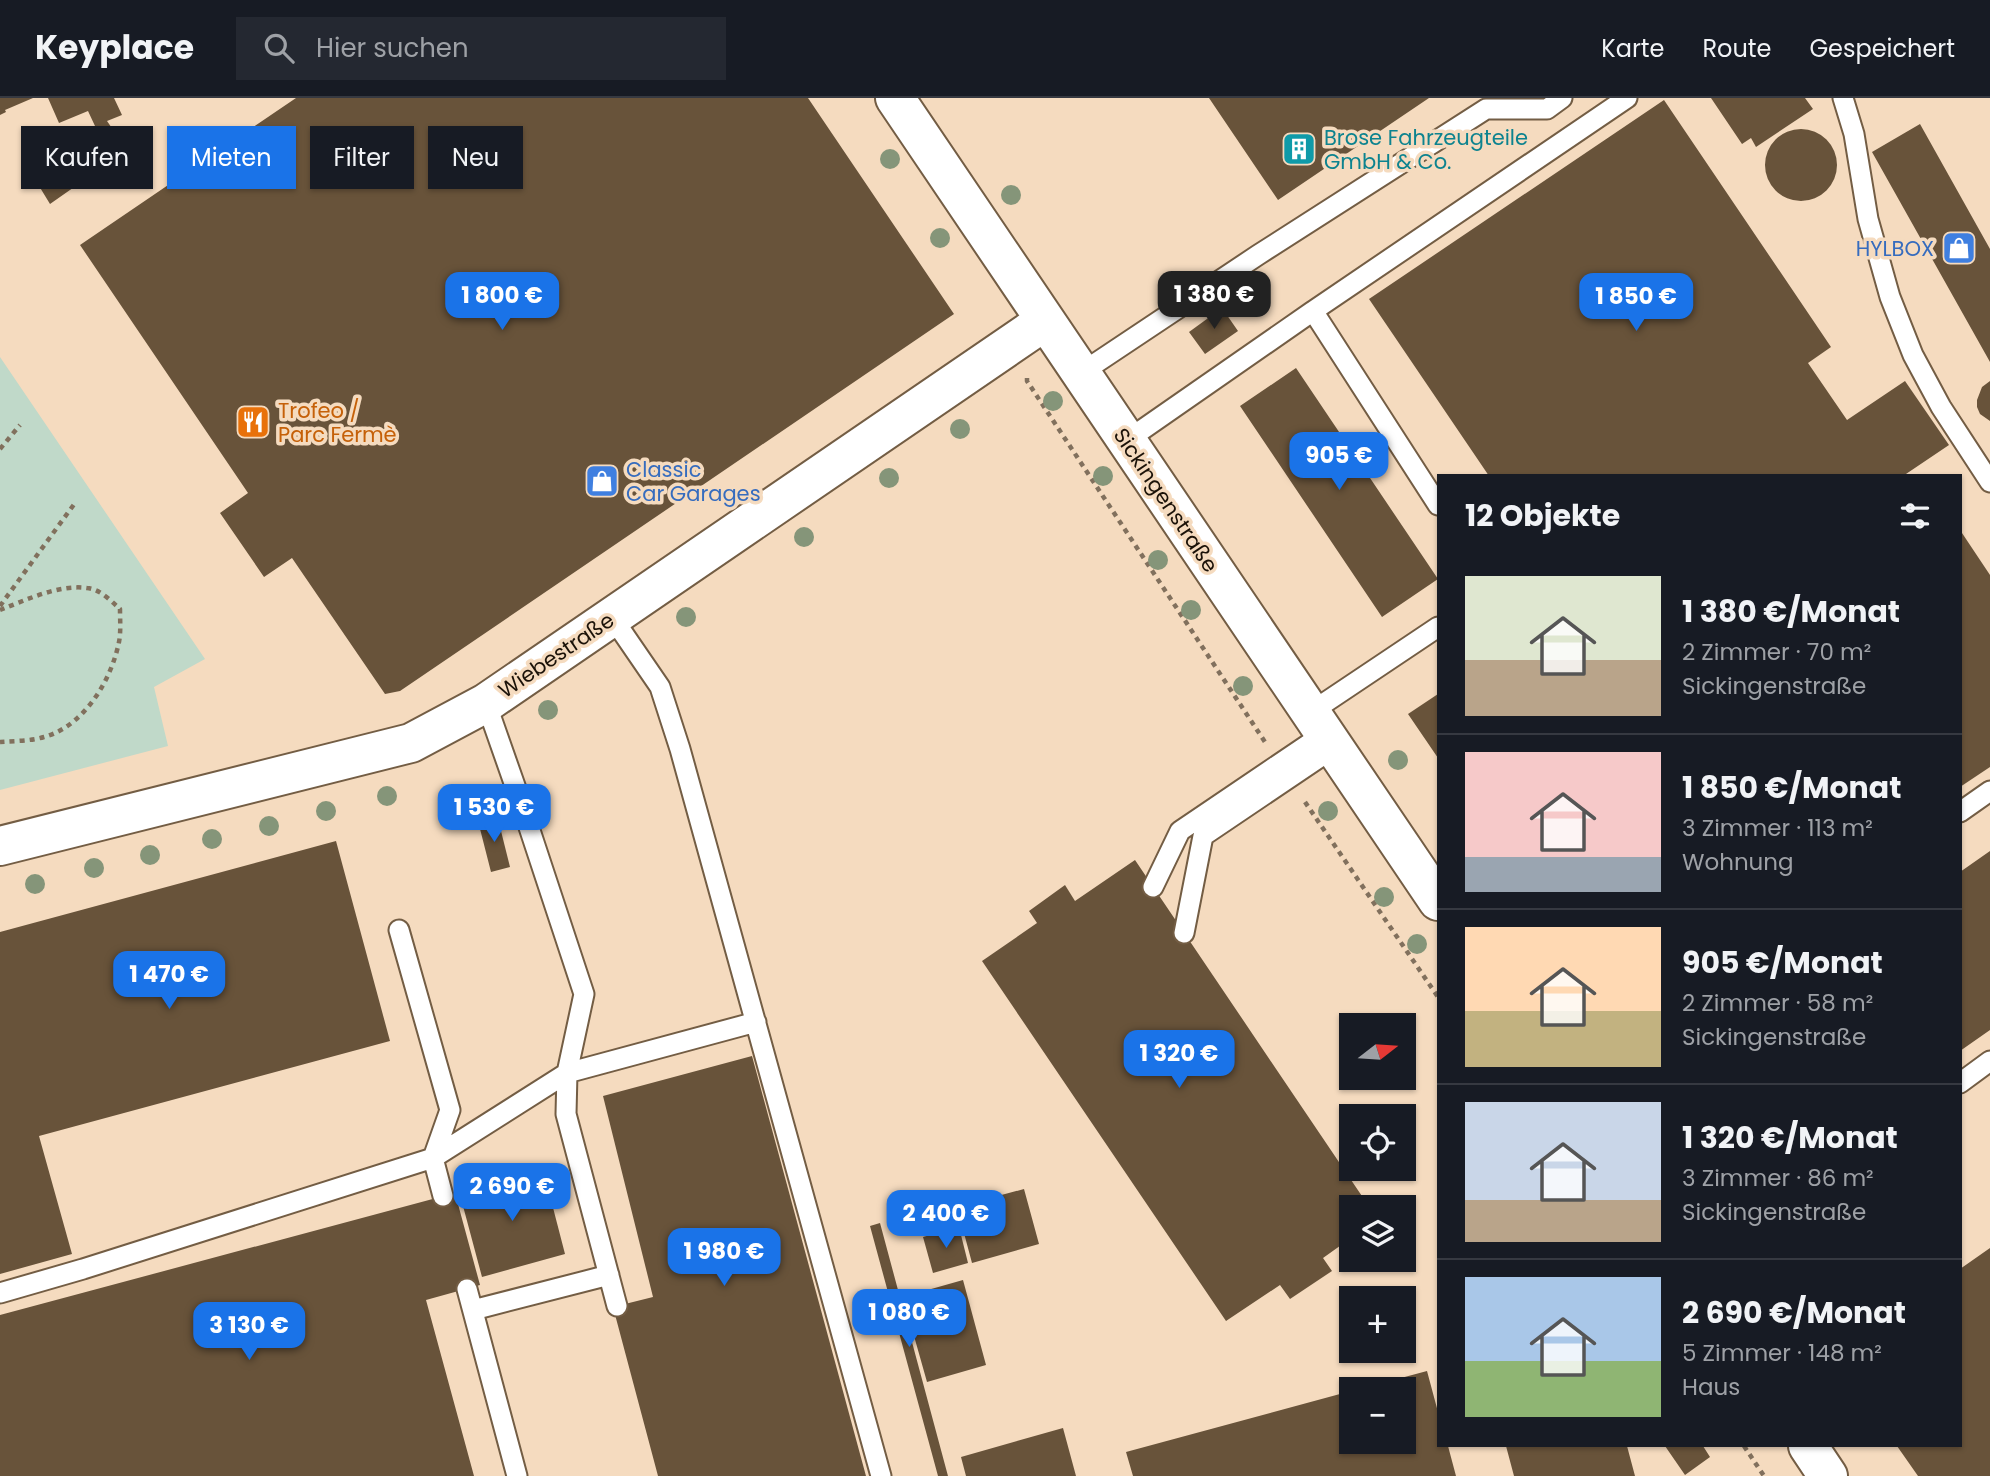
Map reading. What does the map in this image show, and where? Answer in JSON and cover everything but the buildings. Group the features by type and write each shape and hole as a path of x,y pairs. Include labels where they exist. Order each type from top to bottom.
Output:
{"street":[{"name":"Sickingenstraße","path":"895,98 1437,900"},
{"name":"Wiebestraße","path":"0,846 411,743 486,703 1045,321"},
{"path":"1809,1447 1828,1476"}],"lane":[{"path":"1081,373 1258,255 1486,109 1547,109 1562,98"},
{"path":"1126,441 1627,98"},
{"path":"1843,98 1854,134 1868,219 1890,297 1913,355 1941,407 1990,482"},
{"path":"1313,312 1437,503"},
{"path":"612,617 660,687 680,749 881,1476"},
{"path":"1184,933 1203,836 1284,771 1323,731 1437,628"},
{"path":"486,703 584,995 567,1073 566,1114 617,1306"},
{"path":"1153,887 1180,831 1284,771"},
{"path":"1962,811 1990,791"},
{"path":"399,930 450,1110 433,1158 443,1196"},
{"path":"0,1293 433,1158 567,1073 755,1022"},
{"path":"1962,1082 1990,1061"},
{"path":"473,1310 609,1275"},
{"path":"467,1289 517,1476"}],"path":[{"path":"1027,381 1284,771 1437,996"},
{"path":"0,449 20,425"},
{"path":"0,608 75,503"},
{"path":"0,608 53,590 89,587 107,597 120,609 120,640 112,668 95,697 72,724 44,737 0,743"},
{"path":"1745,1447 1764,1476"}],"green space":[{"path":"0,357 205,659 154,687 168,746 0,790"}],"place":[{"name":"Brose Fahrzeugteile GmbH & Co.","path":"1299,149"},
{"name":"HYLBOX","path":"1959,248"},
{"name":"Trofeo / Parc Fermè","path":"253,422"},
{"name":"Classic Car Garages","path":"602,481"}]}
